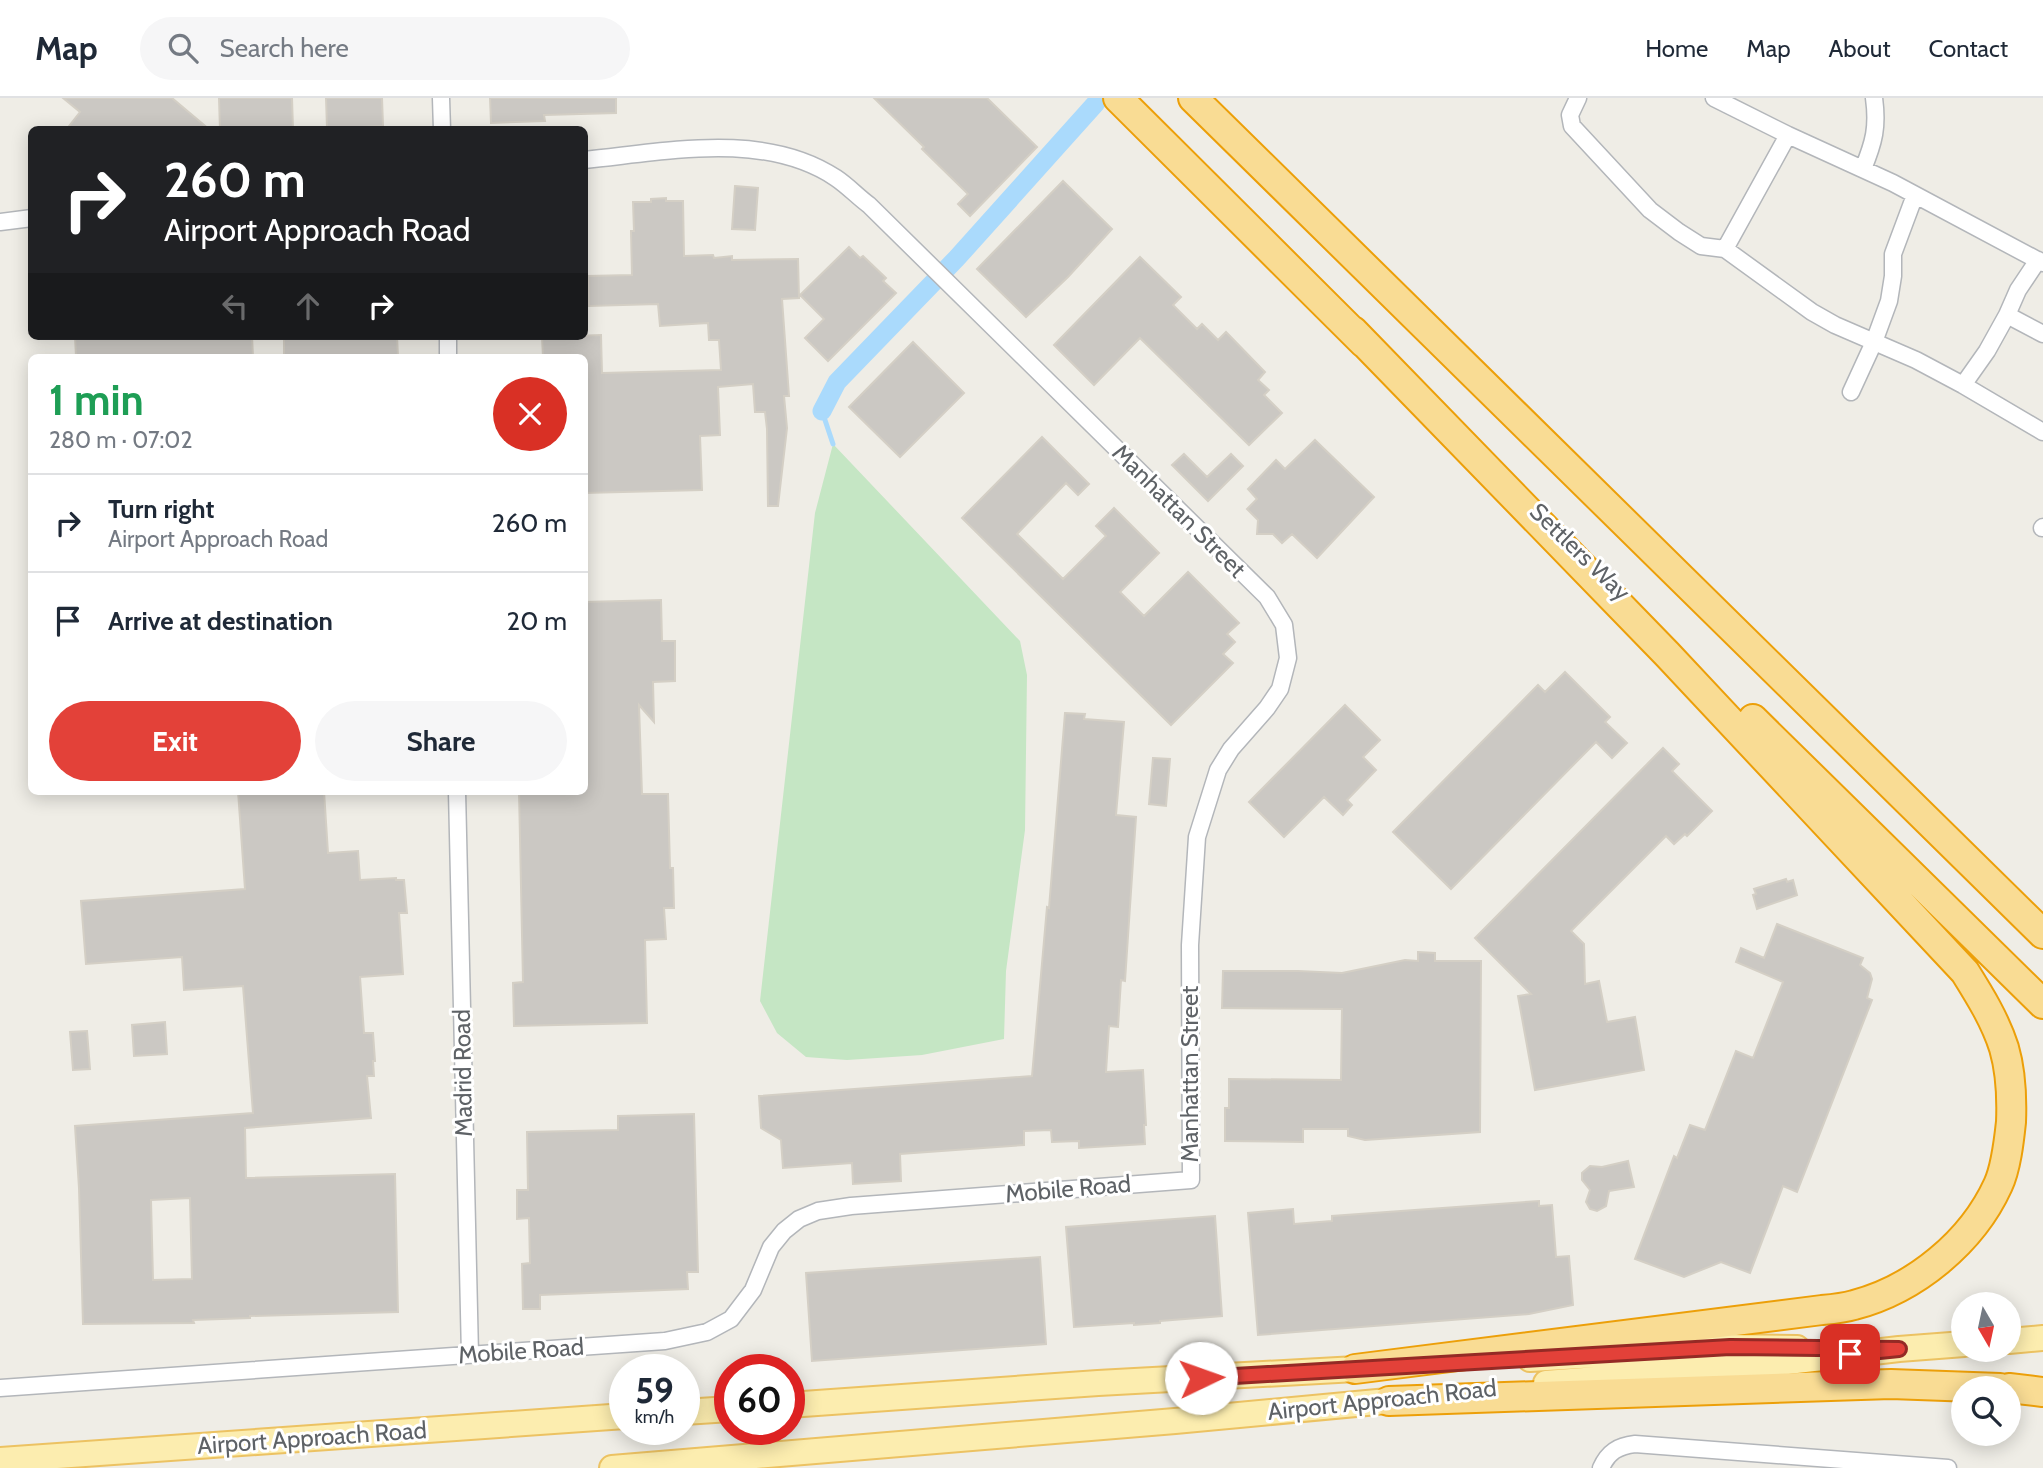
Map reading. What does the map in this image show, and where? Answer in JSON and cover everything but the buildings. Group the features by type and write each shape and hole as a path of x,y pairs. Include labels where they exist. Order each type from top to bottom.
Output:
{"highway":[{"name":"Settlers Way","path":"1118,98 2043,1004"},
{"path":"1193,98 2043,934"},
{"path":"1353,331 1667,654 1965,972 1987,1006 2004,1048 2013,1093 2010,1138 1999,1184 1975,1225 1946,1256 1908,1282 1868,1300 1822,1310 1355,1369"},
{"path":"1390,1401 1891,1384 1951,1386"},
{"path":"2021,1389 2043,1392"}],"main road":[{"path":"2021,1340 2043,1338"},
{"name":"Airport Approach Road","path":"612,1468 1175,1422 1522,1385 1727,1369 1951,1345"},
{"name":"Airport Approach Road","path":"805,1404 1098,1383 1730,1347 1899,1349"},
{"name":"Airport Approach Road","path":"0,1460 609,1417"}],"street":[{"path":"441,98 442,126"},
{"path":"1578,98 1570,115 1572,126 1650,210 1679,232 1701,246 1725,249 1812,312 1835,325 1916,360 2043,432"},
{"path":"1714,98 1863,169 2041,261 2018,290 1987,351 1963,385"},
{"path":"1863,169 1876,131 1874,98"},
{"path":"1725,249 1788,135"},
{"name":"Manhattan Street","path":"588,160 713,147 742,148 774,153 835,177 869,205 1267,597 1284,625 1288,658 1280,689 1231,749 1218,770 1198,837 1189,945 1191,1180"},
{"path":"1851,391 1874,342 1889,301 1896,241 1915,195"},
{"path":"0,222 28,218"},
{"path":"2007,315 2043,334"},
{"name":"Madrid Road","path":"457,795 470,1355"},
{"name":"Mobile Road","path":"0,1388 665,1341 707,1332 732,1319 753,1290 771,1247 784,1231 799,1219 818,1211 851,1206 1191,1180"},
{"path":"1601,1468 1613,1450 1635,1444 1948,1468"}],"green space":[{"path":"833,444 1020,641 1027,675 1025,830 1006,971 1004,1039 922,1055 847,1060 806,1057 777,1033 760,1001 815,513"}],"waterway":[{"path":"822,411 837,382 956,259 1096,103"},
{"path":"822,411 833,444"}],"route":[{"path":"1201,1378 1730,1347 1899,1349 1850,1354"}]}
